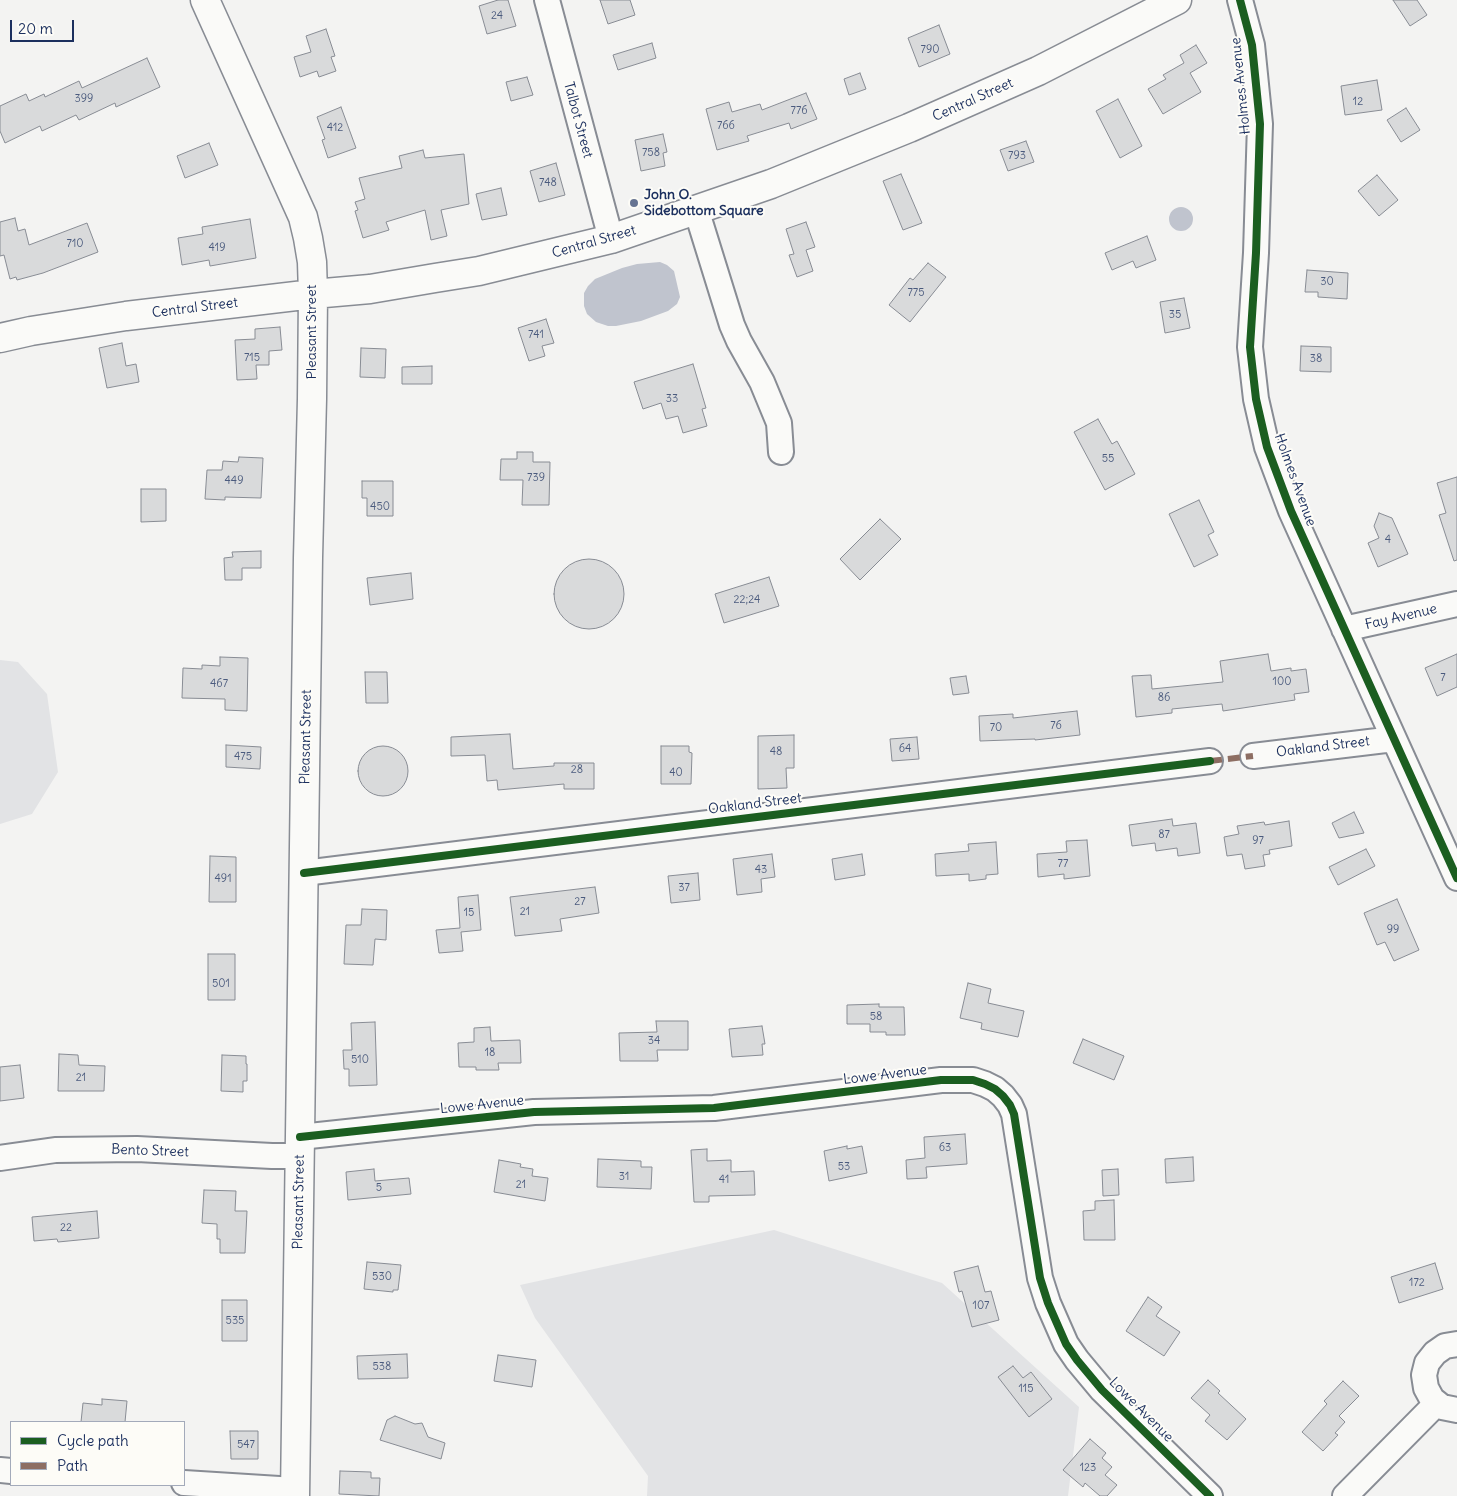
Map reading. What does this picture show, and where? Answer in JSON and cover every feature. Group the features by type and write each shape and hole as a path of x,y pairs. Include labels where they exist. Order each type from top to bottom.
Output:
{"main road":[{"name":"Pleasant Street","path":"205,0 303,217 312,262 314,294 295,1493"},
{"name":"Central Street","path":"0,338 31,331 126,316 370,289 479,271 611,239 771,184 909,128 1038,71 1177,0"}],"street":[{"name":"Talbot Street","path":"546,0 611,239"},
{"name":"Holmes Avenue","path":"1240,0 1252,46 1260,124 1256,253 1250,347 1256,399 1267,446 1291,512 1457,878"},
{"path":"696,209 732,325 762,382 779,423 781,452"},
{"name":"Fay Avenue","path":"1344,630 1457,604"},
{"name":"Oakland Street","path":"1253,756 1394,739"},
{"name":"Oakland Street","path":"304,873 1210,761"},
{"name":"Lowe Avenue","path":"300,1146 534,1112 714,1108 942,1080 967,1080 985,1084 1003,1096 1014,1114 1040,1278 1050,1310 1066,1344 1102,1390 1210,1496"},
{"name":"Bento Street","path":"0,1158 55,1150 137,1149 272,1156 300,1146"},
{"path":"1345,1496 1447,1407 1428,1394 1424,1382 1425,1369 1430,1357 1435,1353 1446,1346 1457,1344"},
{"path":"185,1483 295,1493"}],"shaded area":[{"path":"1181,207 1190,210 1193,219 1190,228 1181,231 1172,228 1169,219 1172,210"},
{"path":"660,262 674,271 680,297 677,304 668,311 641,321 616,326 608,326 596,322 587,314 584,306 584,293 595,279 637,264"},
{"path":"0,660 18,662 47,694 58,772 32,814 0,824"},
{"path":"774,1230 942,1283 1079,1407 1068,1496 647,1496 648,1476 535,1318 520,1285"}],"building":[{"path":"498,0 508,0 516,26 487,34 479,6"},
{"path":"600,0 630,0 635,15 608,24"},
{"path":"1393,0 1417,0 1427,15 1410,26"},
{"path":"939,25 950,54 919,67 908,38"},
{"path":"326,29 335,56 331,57 336,71 319,77 317,71 300,77 294,57 311,52 306,36"},
{"path":"652,43 656,58 618,70 613,55"},
{"path":"1196,45 1207,63 1190,73 1201,92 1163,114 1148,89 1166,79 1163,75 1184,63 1180,55"},
{"path":"147,58 160,87 116,107 115,103 79,120 76,115 42,131 40,126 5,143 0,131 0,106 26,94 29,101 44,94 45,97 79,81 82,88"},
{"path":"860,73 866,89 849,95 844,79"},
{"path":"527,77 533,95 511,101 506,82"},
{"path":"1377,80 1382,110 1345,115 1341,86"},
{"path":"806,93 817,119 791,129 789,123 747,136 749,141 717,150 706,109 729,102 732,112 760,104 762,110"},
{"path":"1118,99 1142,146 1120,158 1096,111"},
{"path":"341,107 356,148 328,158 322,140 325,139 317,117"},
{"path":"1406,108 1420,130 1401,142 1387,120"},
{"path":"663,134 667,152 663,153 665,166 641,171 635,140"},
{"path":"1026,141 1034,162 1008,171 1000,150"},
{"path":"209,143 218,165 185,178 177,156"},
{"path":"423,150 425,158 464,154 469,204 441,210 447,236 431,240 425,210 386,222 389,230 363,238 355,211 358,210 355,202 365,199 359,178 402,168 399,156"},
{"path":"556,163 565,195 539,202 530,171"},
{"path":"901,174 922,223 903,230 883,181"},
{"path":"1377,175 1398,200 1379,216 1358,191"},
{"path":"501,188 507,215 482,220 476,194"},
{"path":"15,218 18,231 25,229 29,245 87,223 98,252 43,273 17,280 16,277 10,279 4,255 0,256 0,222"},
{"path":"250,219 256,258 210,266 209,260 182,265 178,238 203,234 202,227"},
{"path":"806,222 815,247 806,250 813,271 797,277 789,255 794,254 786,229"},
{"path":"1147,236 1156,260 1136,268 1133,261 1112,270 1105,253"},
{"path":"928,263 946,277 910,322 889,305 910,278 913,280"},
{"path":"1307,270 1348,273 1347,299 1318,297 1318,292 1305,292"},
{"path":"1184,298 1190,328 1165,333 1160,302"},
{"path":"546,319 554,343 542,346 545,356 529,361 518,328"},
{"path":"280,327 282,350 269,351 269,365 256,365 257,379 237,380 235,340 255,339 255,329"},
{"path":"122,343 126,366 136,364 139,382 107,388 99,348"},
{"path":"1301,346 1331,347 1331,372 1300,371"},
{"path":"361,348 386,349 385,378 360,377"},
{"path":"693,364 706,408 702,409 707,426 683,433 678,416 666,419 661,403 643,409 634,382"},
{"path":"432,366 432,384 402,384 402,367"},
{"path":"1098,419 1112,444 1117,441 1135,474 1105,490 1074,432"},
{"path":"517,452 533,452 533,462 550,462 549,505 522,505 523,480 500,480 501,459 517,459"},
{"path":"239,457 263,458 261,498 225,497 225,500 205,499 207,470 222,470 223,461 238,462"},
{"path":"1457,477 1457,560 1454,561 1439,515 1446,513 1437,483"},
{"path":"362,481 393,481 393,516 367,516 367,498 362,498"},
{"path":"141,489 166,489 166,521 141,522"},
{"path":"1199,500 1214,532 1208,535 1218,555 1194,567 1169,514"},
{"path":"1379,513 1392,518 1408,554 1378,567 1368,543 1379,538 1374,526"},
{"path":"880,519 901,539 860,580 840,559"},
{"path":"261,551 261,568 242,568 242,580 225,580 224,558 233,557 232,552"},
{"path":"596,559 609,565 618,574 622,580 624,594 622,608 614,619 603,627 582,629 575,627 564,619 556,608 554,587 556,580 564,569 575,561"},
{"path":"411,573 413,599 370,605 367,578"},
{"path":"769,577 779,606 724,623 715,594"},
{"path":"1268,654 1271,671 1291,668 1291,671 1306,669 1309,692 1294,694 1295,700 1223,711 1222,704 1172,709 1172,713 1136,717 1132,676 1151,675 1152,689 1223,682 1220,661"},
{"path":"1457,654 1457,687 1437,696 1425,668"},
{"path":"220,657 248,658 247,711 225,710 225,699 182,698 183,668 202,669 202,665 220,666"},
{"path":"365,672 387,672 388,703 366,703"},
{"path":"966,676 969,693 953,695 950,678"},
{"path":"1077,711 1080,735 1035,740 980,741 979,716 1013,714 1013,718"},
{"path":"510,734 513,769 554,766 554,763 594,763 594,789 564,789 564,784 498,790 497,780 487,781 485,755 451,756 451,737"},
{"path":"794,735 794,768 786,768 787,788 758,789 758,736"},
{"path":"917,737 919,759 892,761 890,739"},
{"path":"226,745 261,747 260,769 226,767"},
{"path":"383,746 392,748 403,757 408,771 406,780 397,791 383,796 374,794 363,785 358,771 360,762 369,751"},
{"path":"661,746 689,746 689,752 692,753 691,784 661,784"},
{"path":"1354,812 1364,833 1339,838 1332,823"},
{"path":"1172,819 1173,826 1196,823 1200,853 1178,856 1177,848 1156,851 1155,843 1132,846 1129,825"},
{"path":"1289,821 1292,846 1269,850 1270,854 1263,855 1265,866 1245,869 1242,854 1227,856 1224,837 1239,834 1237,826 1264,822 1265,825"},
{"path":"1087,840 1090,876 1064,879 1064,874 1038,877 1037,854 1067,852 1066,841"},
{"path":"996,842 998,874 986,875 986,879 969,881 969,874 936,876 935,854 969,851 968,844"},
{"path":"1366,849 1375,866 1338,885 1329,867"},
{"path":"772,854 775,877 761,879 762,892 737,895 733,859"},
{"path":"862,854 865,875 835,880 832,859"},
{"path":"210,856 236,857 236,902 209,902"},
{"path":"698,873 700,900 671,903 668,876"},
{"path":"595,887 599,913 560,919 562,931 515,936 510,897"},
{"path":"478,895 481,930 461,932 463,951 439,953 436,930 460,928 458,897"},
{"path":"1397,899 1419,950 1394,961 1385,942 1377,945 1364,913"},
{"path":"362,909 387,910 386,940 375,939 373,965 344,964 346,925 361,925"},
{"path":"208,954 235,954 235,1000 208,1000"},
{"path":"968,983 991,989 988,1003 1024,1011 1018,1037 981,1029 982,1023 960,1018"},
{"path":"879,1004 879,1007 904,1007 905,1035 886,1035 886,1032 870,1032 870,1024 847,1024 847,1005"},
{"path":"656,1021 688,1021 688,1050 657,1050 658,1061 620,1061 619,1033 657,1032"},
{"path":"375,1022 377,1085 349,1086 349,1069 344,1069 343,1050 352,1050 351,1023"},
{"path":"762,1026 765,1044 762,1044 763,1055 732,1057 729,1029"},
{"path":"490,1027 491,1041 520,1040 521,1063 498,1063 499,1070 476,1070 476,1067 459,1067 458,1043 474,1042 474,1028"},
{"path":"1083,1039 1124,1056 1114,1080 1073,1063"},
{"path":"59,1054 78,1055 79,1065 105,1066 104,1091 58,1091"},
{"path":"222,1055 246,1056 247,1081 243,1081 243,1092 221,1091"},
{"path":"20,1065 24,1098 0,1101 0,1067"},
{"path":"965,1134 967,1164 926,1167 927,1178 907,1179 906,1160 925,1158 924,1137"},
{"path":"847,1146 847,1149 862,1146 867,1173 829,1181 824,1151"},
{"path":"707,1149 707,1161 731,1160 731,1172 754,1171 755,1195 709,1196 709,1202 694,1202 691,1150"},
{"path":"1193,1157 1194,1181 1166,1183 1165,1159"},
{"path":"598,1159 641,1161 641,1167 652,1167 651,1189 597,1187"},
{"path":"499,1160 521,1164 520,1167 533,1169 532,1176 548,1178 545,1201 494,1192"},
{"path":"374,1169 375,1181 409,1178 411,1194 348,1200 346,1172"},
{"path":"1118,1169 1119,1195 1103,1196 1102,1170"},
{"path":"204,1190 236,1191 235,1211 247,1211 245,1253 220,1253 220,1239 217,1239 217,1224 202,1223"},
{"path":"1114,1200 1115,1240 1084,1240 1083,1211 1095,1210 1095,1201"},
{"path":"97,1211 99,1238 58,1242 57,1239 34,1241 32,1217"},
{"path":"367,1262 401,1265 398,1290 393,1290 393,1292 364,1289"},
{"path":"1435,1263 1443,1289 1399,1303 1391,1277"},
{"path":"978,1266 985,1292 991,1291 999,1320 972,1327 962,1291 959,1292 954,1272"},
{"path":"1148,1297 1162,1307 1156,1316 1180,1332 1164,1356 1126,1331"},
{"path":"222,1300 247,1300 247,1341 222,1341"},
{"path":"407,1354 408,1378 358,1379 357,1356"},
{"path":"498,1355 536,1360 532,1387 494,1381"},
{"path":"1013,1366 1023,1378 1031,1372 1052,1399 1029,1417 998,1377"},
{"path":"1208,1380 1220,1391 1218,1393 1246,1419 1227,1440 1205,1421 1210,1415 1191,1398"},
{"path":"1343,1381 1359,1396 1339,1416 1345,1422 1335,1433 1338,1435 1323,1451 1302,1432 1327,1404 1324,1401"},
{"path":"102,1399 127,1401 125,1421 81,1421 83,1403 102,1405"},
{"path":"395,1416 415,1424 422,1423 428,1437 445,1443 441,1459 380,1440 387,1420"},
{"path":"230,1431 258,1431 258,1459 231,1459"},
{"path":"1090,1439 1106,1453 1102,1458 1112,1467 1105,1475 1117,1485 1107,1496 1100,1496 1085,1483 1083,1487 1063,1470"},
{"path":"340,1471 371,1472 371,1478 380,1478 379,1496 339,1494"}],"marked path":[{"path":"1210,761 1253,756"}],"cycle path":[{"path":"1240,0 1252,45 1260,124 1256,253 1250,347 1256,399 1267,447 1291,511 1457,878"},
{"path":"304,873 1210,761"},
{"path":"300,1137 534,1112 714,1108 941,1080 973,1080 985,1084 1003,1096 1014,1114 1040,1278 1048,1303 1066,1344 1102,1390 1210,1496"}],"place":[{"name":"John O. Sidebottom Square","path":"634,203"}]}
